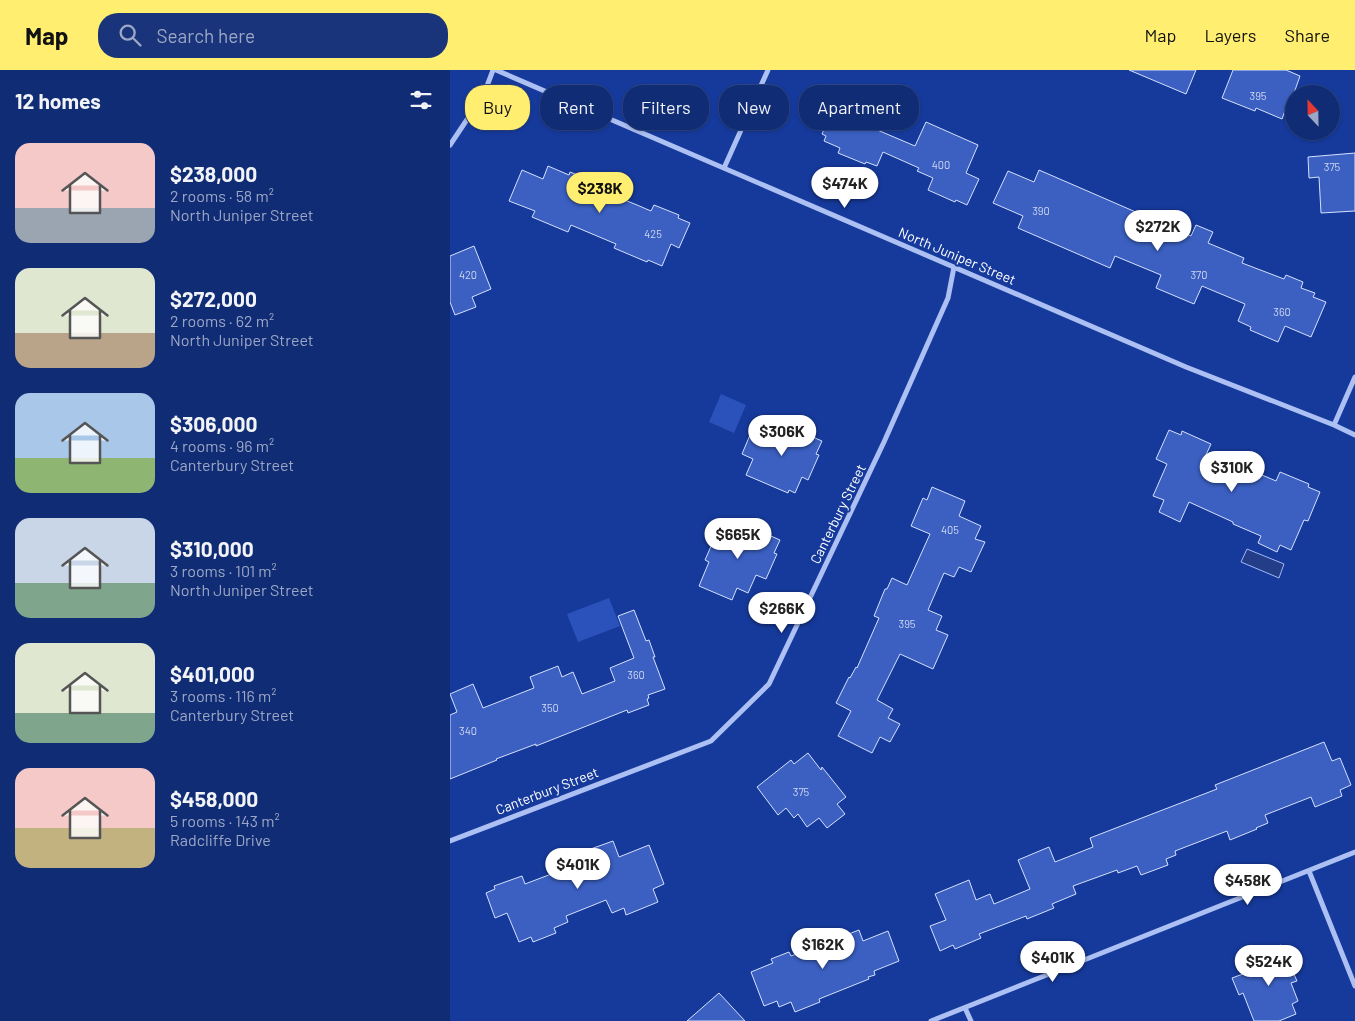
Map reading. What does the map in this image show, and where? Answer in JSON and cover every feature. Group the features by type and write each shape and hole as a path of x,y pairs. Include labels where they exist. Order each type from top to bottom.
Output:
{"street":[{"path":"450,145 484,94 495,70"},
{"name":"North Juniper Street","path":"495,70 1186,367 1355,434"},
{"path":"724,168 768,70"},
{"name":"Canterbury Street","path":"450,841 711,741 769,684 884,442 948,298 954,267"},
{"path":"1334,425 1355,377"},
{"path":"931,1021 1355,852"},
{"path":"1309,870 1355,986"},
{"path":"965,1008 970,1021"}],"shaded area":[{"path":"721,394 746,405 734,433 709,422"},
{"path":"1247,549 1284,564 1279,578 1241,562"},
{"path":"609,598 620,626 578,642 567,614"}],"building":[{"path":"1129,70 1196,70 1186,94"},
{"path":"1233,70 1286,70 1300,76 1297,85 1285,85 1285,111 1282,119 1256,108 1255,111 1222,98"},
{"path":"926,122 978,145 966,173 979,179 967,205 956,200 955,202 928,190 933,178 917,171 919,168 883,152 877,166 866,162 865,164 838,153 840,148 824,141 826,136 822,134 824,130 877,130 915,146"},
{"path":"1355,153 1355,211 1321,213 1319,177 1309,178 1308,157"},
{"path":"548,166 569,175 570,172 595,182 593,187 651,211 654,205 679,215 678,218 690,223 679,248 671,244 662,266 648,260 647,262 614,248 616,244 571,225 568,232 532,217 535,211 509,201 522,170 543,179"},
{"path":"1039,170 1191,236 1196,225 1213,232 1208,243 1244,258 1242,263 1284,279 1286,275 1303,282 1301,288 1315,293 1313,297 1326,302 1311,337 1285,326 1278,342 1250,330 1251,327 1238,321 1245,304 1202,286 1194,304 1156,288 1161,275 1115,256 1110,268 1018,228 1023,216 993,203 1008,171 1034,182"},
{"path":"474,246 491,289 472,297 476,307 455,315 450,302 450,256"},
{"path":"773,423 791,430 792,428 822,441 816,454 819,455 808,480 802,477 795,493 789,490 788,493 746,475 753,459 742,454 750,435 762,440"},
{"path":"1169,430 1181,435 1182,431 1211,444 1205,457 1252,478 1255,472 1276,481 1280,472 1309,484 1308,487 1320,492 1308,521 1304,520 1291,550 1280,545 1277,552 1258,543 1261,536 1189,502 1180,522 1159,512 1164,500 1153,496 1167,464 1156,459"},
{"path":"932,487 965,501 959,516 981,526 975,539 985,542 971,572 959,567 954,577 944,573 928,610 942,616 936,630 948,635 933,669 900,654 877,700 893,709 888,718 900,724 890,742 880,737 872,753 838,736 851,711 836,703 849,677 857,668 879,618 874,616 885,589 887,589 892,578 907,585 930,534 911,526 923,498 927,500"},
{"path":"739,522 780,540 774,553 777,554 766,579 756,575 748,593 737,588 732,600 699,586 709,562 705,560 719,528 733,535"},
{"path":"634,610 646,641 649,640 665,689 648,695 649,705 628,713 627,710 536,746 536,744 496,759 450,779 450,715 457,712 450,694 473,684 483,708 534,688 530,677 558,666 562,677 573,672 582,694 615,681 610,668 634,658 618,616"},
{"path":"1324,742 1332,761 1340,758 1351,785 1340,790 1342,796 1315,807 1311,797 1265,815 1268,823 1257,829 1230,840 1227,831 1175,851 1176,855 1166,859 1168,865 1141,875 1137,866 1118,873 1117,870 1073,886 1076,894 1052,904 1054,908 1027,919 1026,916 979,934 981,938 955,949 953,945 940,951 930,926 946,920 935,894 969,880 976,900 990,894 994,904 1030,889 1018,860 1049,847 1055,862 1093,847 1090,838 1217,789 1215,785"},
{"path":"808,753 846,797 837,804 845,814 827,828 819,818 807,827 798,814 794,818 786,808 778,815 757,787 791,760 794,764"},
{"path":"613,841 619,857 649,845 664,884 653,889 658,902 626,915 624,908 612,913 606,900 566,916 568,922 554,928 556,933 533,942 531,937 519,942 507,913 495,918 486,893 495,889 494,886 522,876 525,884 575,865 573,859 586,853 585,851"},
{"path":"859,930 863,941 888,931 899,961 874,971 875,975 868,977 869,979 819,999 820,1002 795,1012 791,1002 779,1007 777,1001 764,1006 751,972 773,963 771,959 789,952 791,956"},
{"path":"1281,945 1297,981 1291,983 1298,1001 1292,1004 1296,1014 1279,1021 1254,1021 1243,993 1239,995 1232,978 1254,970 1250,958"},
{"path":"719,993 745,1021 687,1021"}]}
